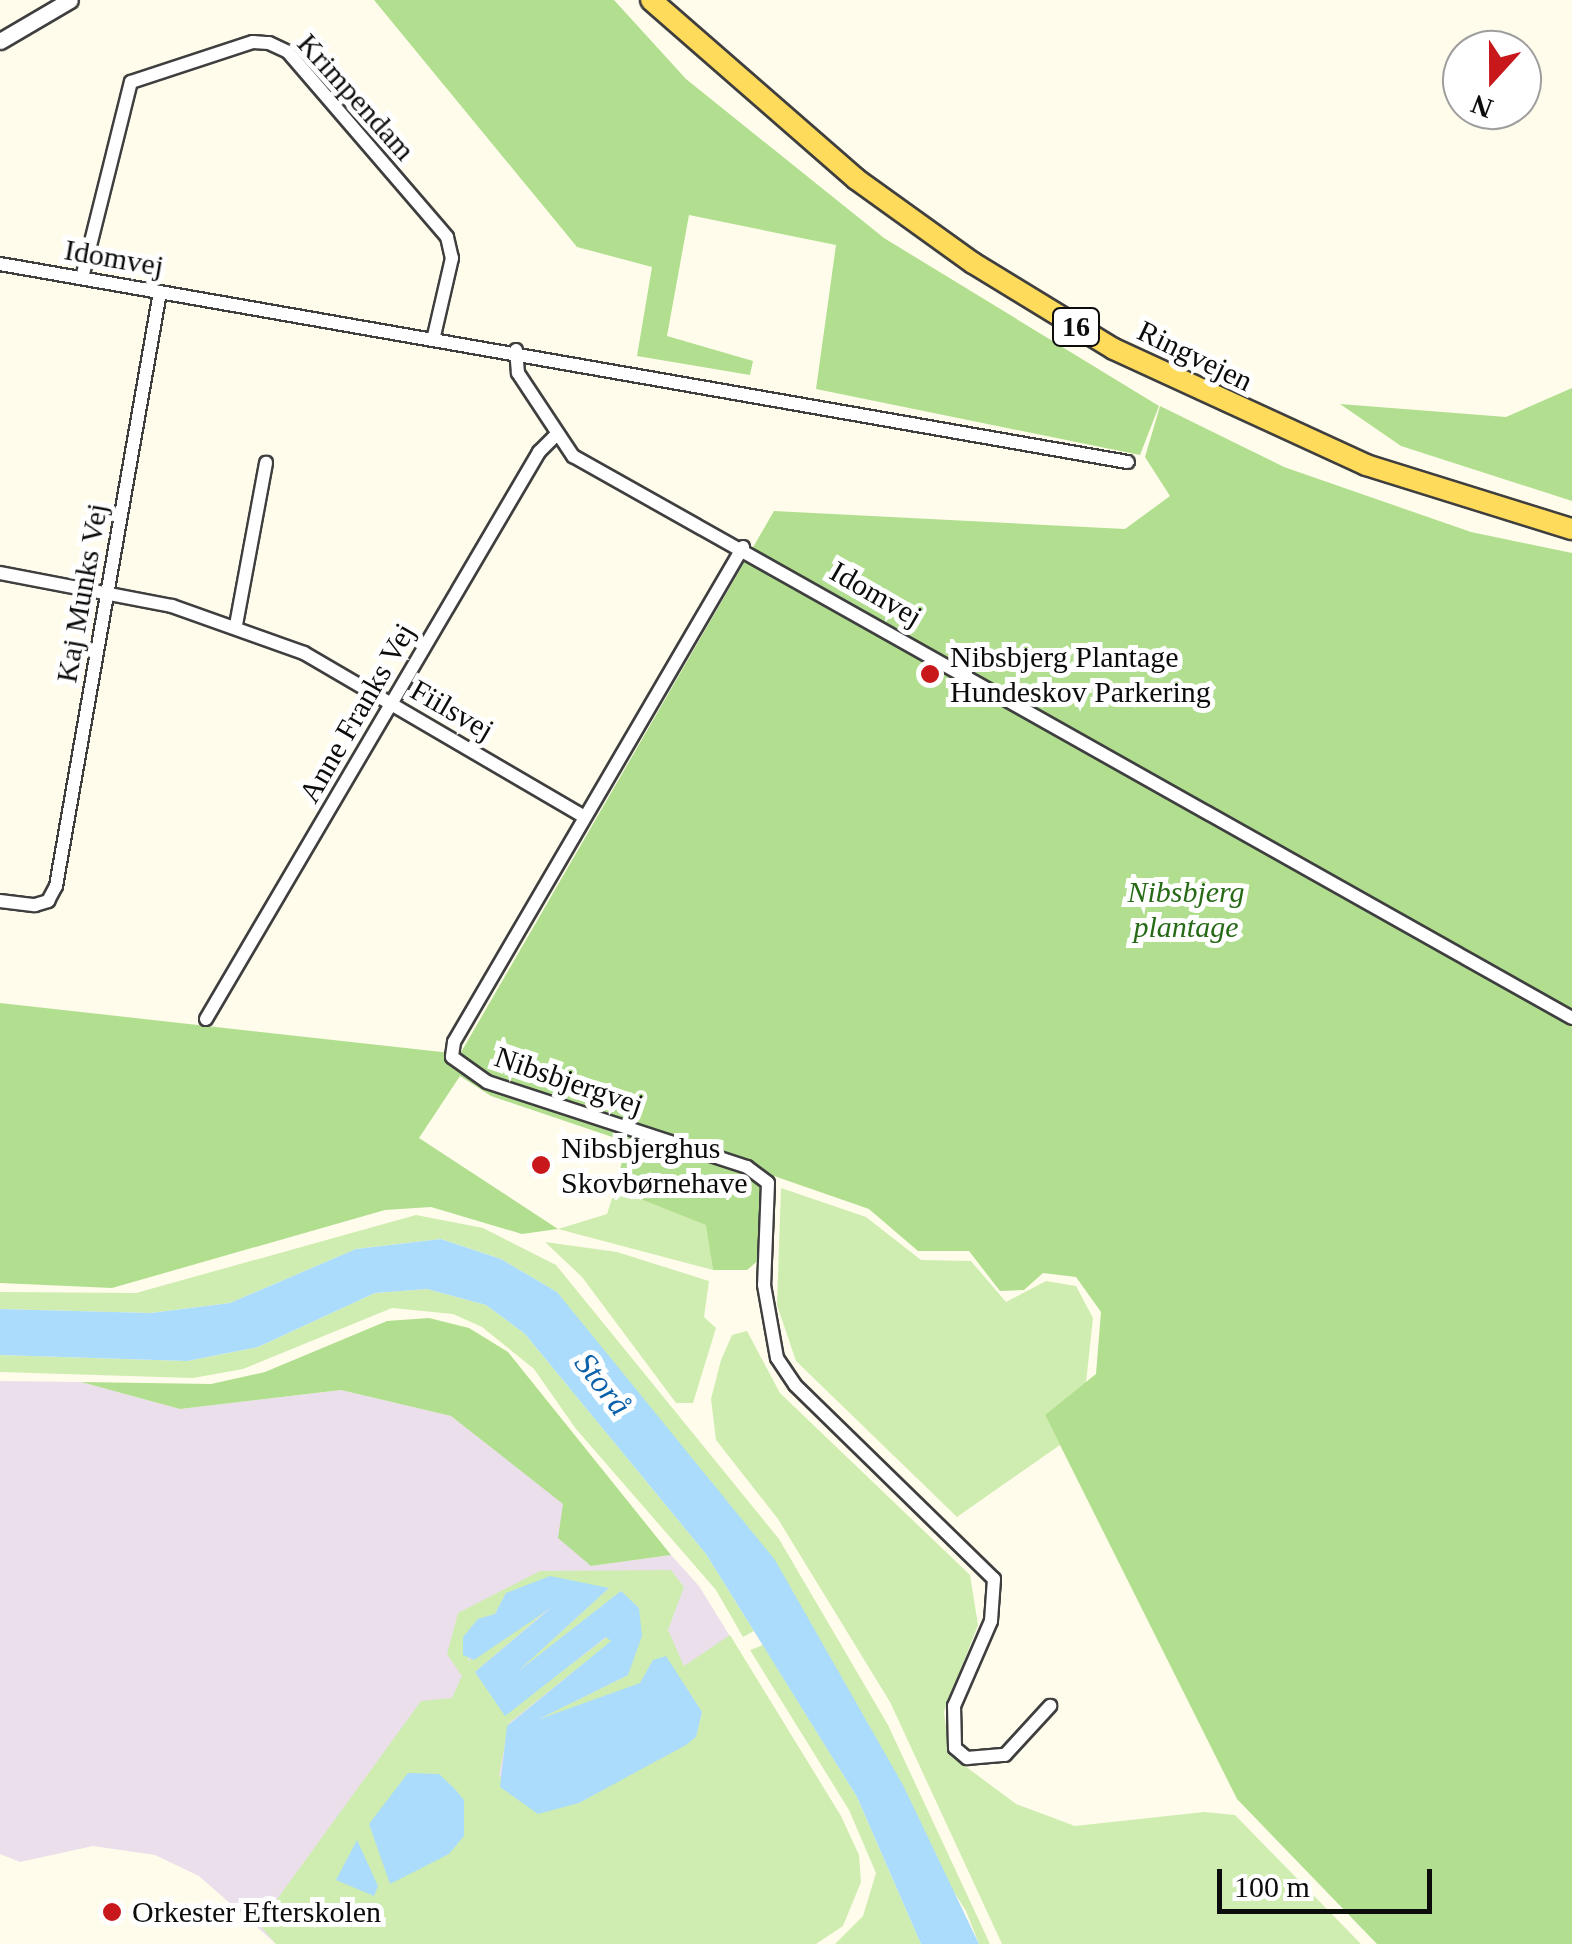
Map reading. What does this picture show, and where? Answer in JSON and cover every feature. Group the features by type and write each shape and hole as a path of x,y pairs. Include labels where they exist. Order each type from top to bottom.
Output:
{"main road":[{"name":"Ringvejen","path":"651,0 856,179 1011,288 1099,340 1322,447 1572,528"}],"street":[{"path":"0,41 70,0"},
{"name":"Krimpendam","path":"82,278 131,82 252,42 268,43 288,52 447,237 452,258 434,336"},
{"name":"Idomvej","path":"0,264 516,350 1128,462"},
{"name":"Kaj Munks Vej","path":"0,901 48,901 56,886 160,292"},
{"name":"Idomvej","path":"516,350 518,372 555,436 573,456 744,547 1572,1018"},
{"name":"Anne Franks Vej","path":"206,1019 539,452 555,436"},
{"path":"236,625 266,463"},
{"name":"Nibsbjergvej","path":"744,547 454,1042 452,1057 487,1082 747,1167 768,1183 772,1212 764,1285 777,1358 795,1385 994,1579 990,1621 954,1706 955,1748 967,1758 1005,1755 1050,1706"},
{"name":"Fiilsvej","path":"0,573 107,593 236,625 304,653 585,817"}],"shaded area":[{"path":"0,1381 81,1382 180,1409 341,1390 451,1416 564,1504 591,1566 671,1555 699,1586 773,1706 276,1944 199,1876 155,1855 93,1846 20,1862 0,1854"}],"green space":[{"path":"374,0 614,0 686,79 884,238 1159,406 1140,455 816,389 836,245 689,215 667,336 753,361 750,375 637,356 652,267 577,247"},
{"path":"1572,388 1572,501 1401,446 1340,404 1506,417"},
{"name":"Nibsbjerg plantage","path":"1160,406 1284,467 1471,532 1572,553 1572,1944 1377,1944 1237,1799 1045,1415 1096,1374 1101,1312 1076,1277 1043,1273 1024,1290 1000,1291 969,1251 918,1251 869,1209 774,1176 760,1259 747,1270 713,1270 706,1225 615,1189 627,1142 491,1096 460,1076 419,1138 558,1229 522,1234 431,1207 385,1210 112,1288 0,1283 0,1003 460,1054 774,511 1125,529 1170,496 1145,457"},
{"path":"781,1188 866,1217 921,1260 971,1261 1006,1302 1046,1281 1076,1286 1093,1318 1086,1383 1045,1415 1060,1445 957,1517 796,1361 777,1305"},
{"path":"615,1189 707,1225 713,1270 558,1229 607,1214"},
{"path":"416,1215 483,1228 556,1265 779,1539 888,1725 990,1944 979,1944 966,1911 646,1405 557,1292 501,1259 441,1239 356,1249 230,1303 151,1313 0,1309 0,1292 136,1293"},
{"path":"545,1242 617,1252 709,1281 704,1317 716,1328 693,1403 676,1403 582,1277"},
{"path":"427,1289 486,1305 525,1334 706,1554 754,1631 743,1637 716,1590 576,1429 534,1369 482,1327 453,1314 392,1308 243,1369 193,1378 0,1372 0,1355 187,1361 258,1347 375,1293"},
{"path":"429,1318 469,1328 508,1352 671,1555 591,1566 558,1538 563,1504 451,1416 341,1390 180,1409 81,1382 211,1384 265,1372 387,1321"},
{"path":"747,1331 780,1393 970,1575 978,1625 944,1712 949,1754 1016,1804 1075,1826 1204,1812 1235,1815 1361,1944 1002,1944 890,1702 778,1519 716,1440 711,1399 721,1360 732,1335"},
{"path":"671,1570 684,1587 668,1630 684,1666 730,1635 841,1816 859,1855 861,1882 843,1926 816,1944 276,1944 259,1924 421,1701 452,1698 462,1676 447,1654 458,1613 540,1571","holes":["609,1588 516,1673 621,1591 639,1608 628,1675 537,1720 640,1684 653,1660 702,1712 696,1737 579,1803 499,1776 509,1723 612,1641 607,1637 505,1715 475,1672 552,1606 468,1661 478,1619 495,1614 506,1593"]},
{"path":"763,1645 857,1797 921,1944 835,1944 863,1916 876,1873 849,1810 750,1650"}],"water":[{"name":"Storå","path":"441,1239 501,1259 557,1292 775,1560 903,1785 979,1944 921,1944 857,1797 706,1554 525,1334 486,1305 427,1289 375,1293 258,1347 187,1361 0,1355 0,1309 151,1313 230,1303 356,1249"},
{"path":"550,1576 609,1588 516,1673 621,1591 639,1608 642,1636 628,1675 537,1720 640,1683 653,1660 666,1656 702,1712 696,1737 686,1745 579,1803 538,1814 500,1787 507,1726 611,1641 606,1637 505,1716 475,1672 552,1607 474,1660 463,1655 463,1637 478,1619 495,1614 506,1593"},
{"path":"408,1773 439,1774 454,1788 464,1800 464,1836 449,1854 390,1884 369,1824"},
{"path":"357,1840 378,1886 374,1896 336,1880"}],"place":[{"name":"Nibsbjerg Plantage Hundeskov Parkering","path":"930,674"},
{"name":"Nibsbjerghus Skovbørnehave","path":"541,1165"},
{"name":"Orkester Efterskolen","path":"112,1912"}]}
